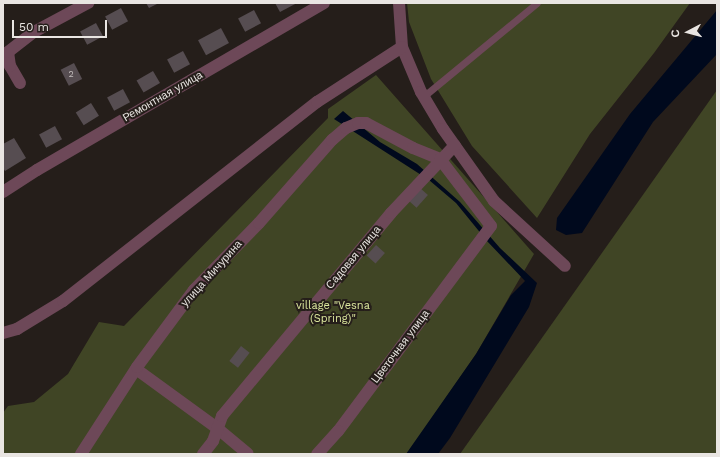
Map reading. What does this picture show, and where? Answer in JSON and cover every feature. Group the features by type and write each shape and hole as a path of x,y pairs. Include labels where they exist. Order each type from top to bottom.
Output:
{"street":[{"path":"20,83 10,66 8,52 32,33 88,3"},
{"name":"Ремонтная улица","path":"3,192 37,170 324,3"},
{"path":"399,3 402,48 424,96 455,145 494,201 565,266"},
{"path":"3,333 17,329 63,301 317,102 402,48"},
{"name":"улица Мичурина","path":"81,454 136,369 194,290 259,223 332,140 346,128 366,123 405,145 440,159"},
{"name":"Садовая улица","path":"203,454 213,441 222,416 426,175 455,145"},
{"name":"Цветочная улица","path":"317,454 338,431 491,226 440,159"},
{"path":"136,369 217,428 248,454"}],"lane":[{"path":"424,96 537,3"}],"green space":[{"path":"407,3 690,3 654,53 590,134 537,218 472,146 431,79 409,22"},
{"name":"village \"Vesna (Spring)\"","path":"376,75 534,254 476,354 410,450 406,454 3,454 3,413 8,406 34,402 68,374 99,322 124,326 328,118 328,109"},
{"path":"717,90 717,454 460,454"}],"water":[{"path":"717,10 717,54 653,122 582,233 566,235 556,230 557,218 630,114"},
{"path":"343,111 380,142 417,164 460,202 500,248 537,283 529,307 450,438 438,454 406,454 476,354 511,295 525,281 487,241 456,203 429,180 334,119"}],"building":[{"path":"146,3 159,3 149,8"},
{"path":"275,3 297,3 280,12"},
{"path":"121,8 128,21 112,30 105,16"},
{"path":"254,10 261,23 245,32 238,18"},
{"path":"96,23 103,36 87,45 80,31"},
{"path":"221,28 229,43 206,55 198,40"},
{"path":"183,51 190,64 174,73 167,59"},
{"path":"74,63 82,79 69,86 61,70"},
{"path":"153,71 160,83 144,93 137,80"},
{"path":"123,89 130,102 114,111 107,97"},
{"path":"91,103 99,116 84,125 76,113"},
{"path":"55,126 62,139 46,148 39,134"},
{"path":"14,138 26,158 5,171 3,168 3,144"},
{"path":"419,187 428,195 417,208 408,200"},
{"path":"376,245 385,253 376,263 367,255"},
{"path":"241,346 250,353 238,368 229,361"}]}
